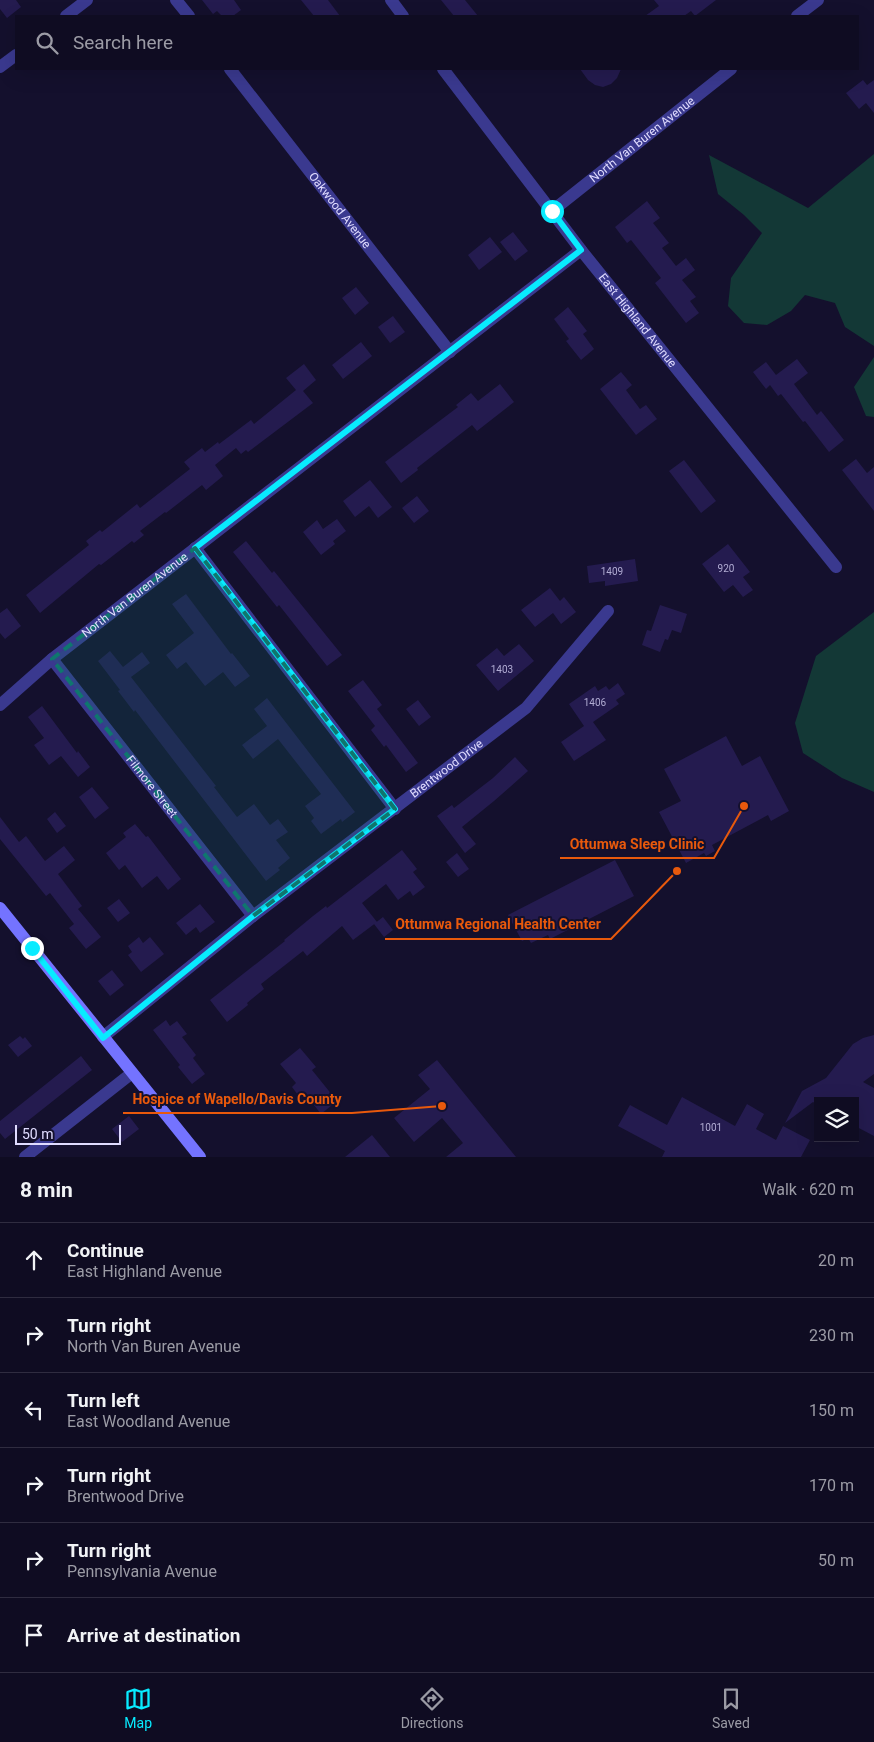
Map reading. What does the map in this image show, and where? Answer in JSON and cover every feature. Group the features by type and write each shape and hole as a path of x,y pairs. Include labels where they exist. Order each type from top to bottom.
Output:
{"main road":[{"path":"0,908 200,1157"}],"street":[{"path":"67,15 87,0"},
{"path":"176,0 188,15"},
{"path":"390,0 402,15"},
{"path":"798,15 818,0"},
{"path":"0,68 15,56"},
{"name":"Oakwood Avenue","path":"231,70 450,352"},
{"name":"East Highland Avenue","path":"444,70 581,250 836,566"},
{"name":"North Van Buren Avenue","path":"552,211 730,70"},
{"name":"North Van Buren Avenue","path":"0,705 52,659 581,250"},
{"path":"195,548 395,809"},
{"name":"Brentwood Drive","path":"103,1038 253,916 526,708 608,611"},
{"name":"Filmore Street","path":"52,659 253,916"},
{"path":"24,1157 132,1073"}],"highlighted area":[{"path":"195,548 395,809 253,916 52,659"}],"green space":[{"path":"874,154 874,346 845,327 835,303 805,295 791,311 767,325 744,323 728,306 731,278 762,233 744,215 718,194 709,155 808,208"},
{"path":"874,357 874,417 866,416 854,387"},
{"path":"874,612 874,792 842,778 803,753 795,723 816,656"}],"building":[{"path":"0,0 16,0 21,7 7,18 0,9"},
{"path":"202,0 234,0 241,10 234,15 221,15 217,11 213,14"},
{"path":"301,0 328,0 339,15 313,15"},
{"path":"441,0 465,0 477,15 453,15"},
{"path":"654,0 716,0 696,15 691,11 685,15 646,15 659,6"},
{"path":"581,70 621,70 617,78 611,84 603,87 595,85 588,80"},
{"path":"863,80 867,85 874,80 874,113 866,103 859,109 846,93"},
{"path":"647,201 660,218 653,223 669,243 662,248 676,266 686,258 695,270 682,280 696,297 690,301 699,313 686,323 655,283 661,278 631,240 627,243 615,227"},
{"path":"513,232 528,251 515,261 500,242"},
{"path":"490,237 502,252 479,270 468,255"},
{"path":"356,287 369,303 355,315 342,298"},
{"path":"568,307 587,331 583,334 594,349 581,360 566,341 569,339 554,319"},
{"path":"393,316 405,332 390,343 378,327"},
{"path":"361,342 372,356 343,379 332,365"},
{"path":"797,359 808,373 794,384 817,415 821,411 844,440 829,452 781,394 778,396 770,385 766,389 753,372 766,362 776,375"},
{"path":"304,364 316,380 303,391 313,403 248,452 246,450 241,454 236,448 215,465 223,476 206,490 202,485 165,512 140,531 144,535 134,543 132,541 101,565 99,564 40,613 26,595 89,545 86,541 100,530 102,532 137,504 140,508 190,469 184,462 202,448 205,452 218,442 219,444 251,420 254,424 296,390 286,378"},
{"path":"621,372 632,385 626,390 640,409 646,405 657,419 636,435 600,389"},
{"path":"500,384 514,402 477,431 472,425 401,483 385,462 458,407 456,405 471,393 478,401"},
{"path":"856,459 867,473 874,467 874,511 842,470"},
{"path":"684,460 716,501 701,513 669,471"},
{"path":"370,480 392,507 378,518 369,506 355,517 343,501"},
{"path":"417,496 429,511 414,523 402,508"},
{"path":"337,519 346,531 333,541 335,544 321,555 303,532 317,520 323,529"},
{"path":"246,541 272,573 274,571 342,655 327,666 279,605 277,607 233,552"},
{"path":"728,544 750,572 743,577 753,590 743,597 733,585 724,592 702,564"},
{"path":"635,559 638,581 605,586 605,581 589,583 587,566"},
{"path":"550,588 560,601 564,597 576,612 561,624 553,613 535,627 521,610"},
{"path":"186,594 250,676 235,687 223,672 205,686 186,662 177,669 166,655 194,633 172,604"},
{"path":"660,605 687,614 681,633 672,630 668,640 665,639 660,652 642,645 647,630 651,631"},
{"path":"7,608 21,626 5,639 0,633 0,613"},
{"path":"519,644 534,661 498,691 476,665 497,648 504,656"},
{"path":"110,651 123,667 142,652 150,663 131,677 216,786 214,787 237,817 254,804 270,825 278,819 288,832 276,840 290,858 278,868 280,870 266,881 135,710 134,712 118,691 120,690 98,661"},
{"path":"363,680 382,705 377,709 418,763 406,772 386,745 384,747 371,730 375,726 348,691"},
{"path":"618,683 625,694 616,700 619,704 593,722 606,740 574,761 561,742 584,726 569,704 595,686 598,691 606,686 609,690"},
{"path":"267,698 355,812 342,822 341,819 321,834 311,821 314,818 305,806 321,794 278,739 253,759 242,745 267,726 254,709"},
{"path":"418,700 431,717 419,726 406,709"},
{"path":"42,706 77,753 78,751 90,767 78,777 61,756 49,765 34,745 44,738 28,717"},
{"path":"726,736 742,766 760,756 789,811 771,821 768,815 712,845 715,851 706,856 704,853 686,863 659,812 681,801 664,769"},
{"path":"515,757 528,771 462,827 476,844 465,853 437,816 452,805 454,808 493,778"},
{"path":"92,787 109,808 95,819 79,797"},
{"path":"55,812 66,826 57,833 47,819"},
{"path":"0,817 19,842 26,836 45,861 64,846 75,860 58,874 82,906 78,909 101,937 86,949 69,928 74,924 50,893 46,896 0,839"},
{"path":"135,824 146,837 148,836 181,879 168,890 157,876 142,888 125,865 119,870 106,853 126,837 123,833"},
{"path":"402,850 417,869 413,872 425,887 413,896 410,891 398,900 386,884 362,903 377,922 353,940 342,926 307,956 303,951 261,984 264,989 227,1022 210,1000 285,941 313,916 326,906 327,908"},
{"path":"457,853 469,869 458,877 446,862"},
{"path":"615,860 634,896 550,939 548,935 531,943 528,938 522,941 508,915"},
{"path":"119,899 130,913 118,922 107,908"},
{"path":"200,904 215,922 200,933 196,927 186,935 176,923"},
{"path":"383,917 393,930 384,937 374,924"},
{"path":"139,937 143,943 150,937 164,954 141,972 128,955 132,952 128,946"},
{"path":"112,970 124,985 110,996 98,981"},
{"path":"166,1020 170,1026 177,1021 187,1034 182,1037 196,1055 193,1058 205,1074 192,1084 153,1030"},
{"path":"874,1035 874,1074 863,1082 874,1088 874,1136 859,1128 859,1097 814,1097 814,1103 785,1123 802,1091 826,1078 853,1044 863,1038"},
{"path":"20,1036 23,1039 25,1037 32,1046 18,1057 8,1045"},
{"path":"300,1048 316,1067 312,1070 337,1101 321,1114 306,1095 301,1099 292,1087 296,1083 280,1064"},
{"path":"81,1056 92,1070 5,1139 0,1133 0,1121"},
{"path":"437,1060 516,1157 446,1157 463,1143 442,1118 414,1142 394,1118 430,1089 418,1075"},
{"path":"682,1097 735,1126 747,1104 764,1114 756,1129 776,1140 783,1126 810,1140 801,1157 662,1157 665,1151 618,1126 630,1105 667,1125"},
{"path":"129,1116 139,1129 122,1142 112,1129"},
{"path":"372,1135 390,1157 345,1157"}],"place":[{"name":"Ottumwa Sleep Clinic","path":"744,806"},
{"name":"Ottumwa Regional Health Center","path":"677,871"},
{"name":"Hospice of Wapello/Davis County","path":"442,1106"}],"route":[{"path":"32,948 103,1038 253,916 395,809 195,548 581,250 552,211"}]}
